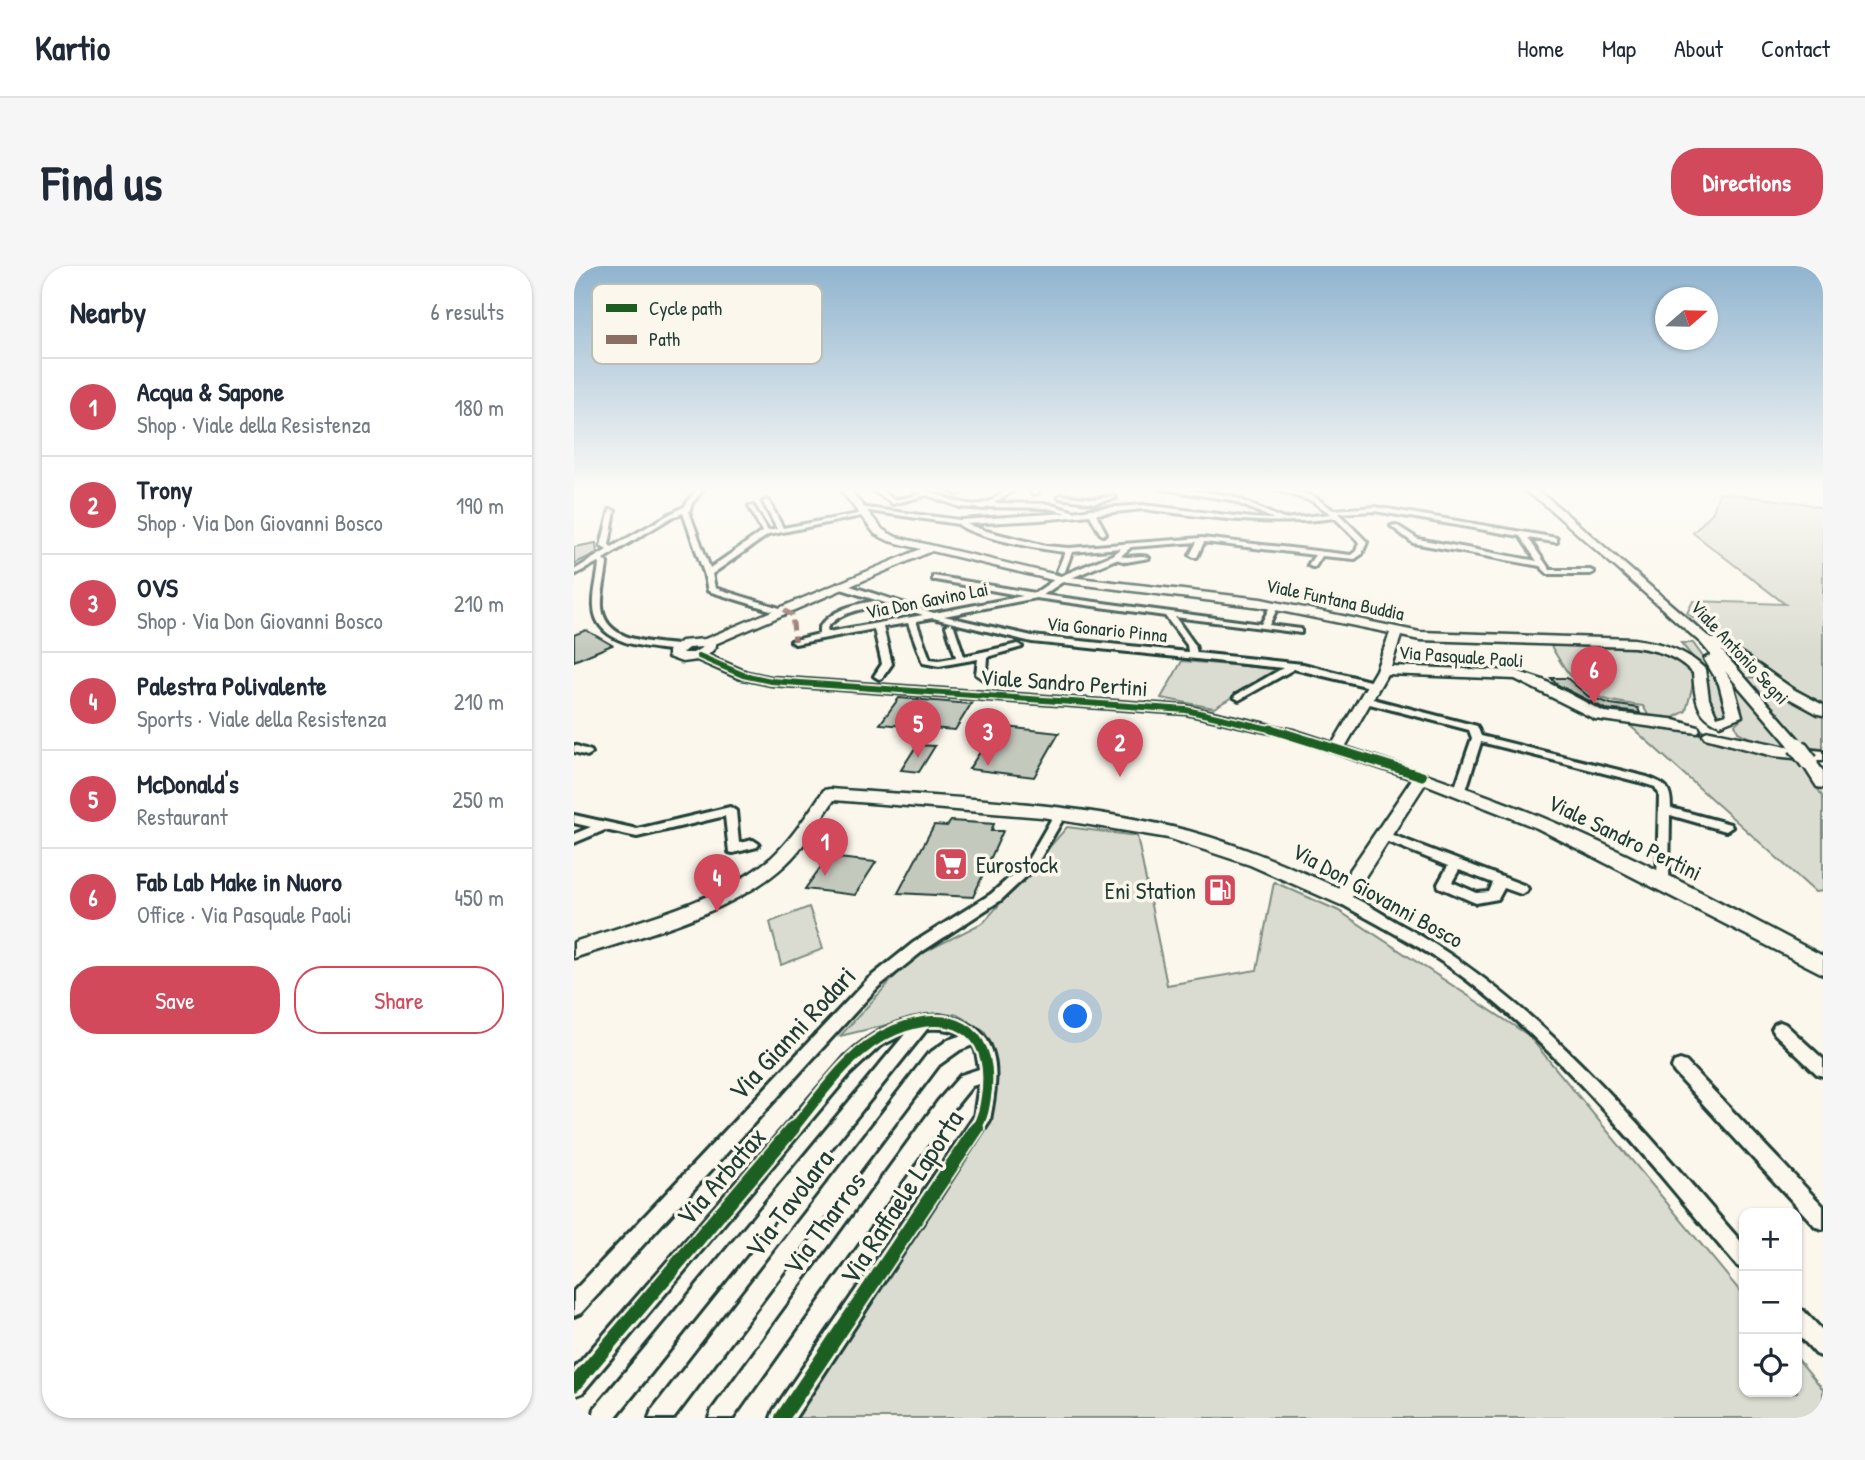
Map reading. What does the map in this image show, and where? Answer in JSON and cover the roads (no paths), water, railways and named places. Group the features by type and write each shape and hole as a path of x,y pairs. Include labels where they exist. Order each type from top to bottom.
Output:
{"main road":[{"name":"Viale Funtana Buddia","path":"913,543 1061,575 1275,605 1441,638 1645,644 1683,656 1700,672 1701,689 1719,722 1744,743"},
{"name":"Viale Antonio Segni","path":"1593,543 1686,622 1740,678 1797,746 1816,759 1823,783"},
{"path":"703,649 780,611 931,548"},
{"path":"1686,622 1768,678 1823,711"},
{"path":"1686,622 1686,629 1720,671 1731,701 1735,718 1719,722 1690,720 1697,709 1696,694 1701,689 1716,702 1731,701"},
{"path":"1336,750 1382,670 1397,631"},
{"name":"Viale Sandro Pertini","path":"678,648 673,654 677,657 703,649 743,675 771,681 1186,710 1288,733 1460,789 1544,824 1823,966"},
{"name":"Via Pasquale Paoli","path":"1382,670 1516,675 1537,682 1562,699 1597,715 1685,726 1690,720"},
{"path":"1740,678 1750,674 1768,678"},
{"name":"Viale Funtana Buddia","path":"1690,720 1710,735 1816,759"},
{"path":"1710,735 1720,734 1719,722"},
{"path":"1341,898 1422,776"},
{"name":"Via Don Giovanni Bosco","path":"574,950 701,905 756,877 790,849 830,794 1060,814 1168,832 1224,848 1275,867 1341,898"}],"street":[{"path":"606,543 605,546 613,551"},
{"path":"574,573 626,543"},
{"path":"698,543 711,589 780,611"},
{"path":"708,573 752,543"},
{"path":"1024,543 1069,550 1152,543"},
{"path":"1194,555 1201,543"},
{"path":"1229,543 1352,557 1359,552 1363,543"},
{"path":"1425,543 1542,564"},
{"path":"1528,543 1548,572 1590,572"},
{"path":"1061,575 1115,557 1130,544"},
{"path":"1254,557 1261,546"},
{"path":"1523,561 1531,547"},
{"path":"1061,575 1069,550"},
{"path":"1312,565 1320,553"},
{"path":"1115,557 1126,560 1145,558"},
{"path":"599,558 603,564 597,610 604,625 615,636 678,648"},
{"name":"Via Don Gavino Lai","path":"795,641 1036,596 1061,575"},
{"path":"936,578 1036,596 1298,631"},
{"name":"Via Gonario Pinna","path":"841,586 934,615 1032,639 1293,666 1374,685"},
{"path":"824,635 823,628 832,616 848,608 875,603"},
{"path":"1264,627 1275,605"},
{"path":"1168,614 1191,646 1193,656"},
{"path":"911,620 926,661 939,663 1018,648"},
{"path":"878,626 887,664 879,676"},
{"path":"950,626 961,659"},
{"path":"983,654 981,674 986,678"},
{"path":"1239,697 1293,666"},
{"path":"1365,700 1467,725 1476,731 1477,738 1460,789"},
{"path":"1477,738 1659,785 1665,794 1662,882"},
{"path":"574,748 587,753"},
{"path":"1664,810 1726,827"},
{"path":"574,819 637,833 730,811 733,849 753,844"},
{"name":"Via Gianni Rodari","path":"574,1306 873,984 918,947 996,897 1030,866 1060,814"},
{"path":"574,839 601,827"},
{"path":"1382,835 1521,889"},
{"path":"1456,863 1444,884 1476,898 1493,896 1501,881"},
{"name":"Via Don Giovanni Bosco","path":"1341,898 1455,964 1522,1018 1587,1082 1739,1253"},
{"path":"603,1416 923,1023 950,1023 964,1028 974,1037"},
{"name":"Via Arbatax","path":"574,1385 845,1068 864,1049 885,1035 899,1028 923,1023"},
{"path":"1780,1029 1823,1069"},
{"name":"Via Raffaele Laporta","path":"782,1418 982,1120 987,1094 984,1050 974,1037"},
{"name":"Via Tavolara","path":"660,1418 933,1060 954,1045 974,1037"},
{"path":"1680,1067 1823,1220"},
{"name":"Via Tharros","path":"720,1418 944,1107 967,1080 986,1074"},
{"path":"1802,1324 1823,1347"}],"place":[{"name":"Fab Lab Make in Nuoro","path":"1594,704"},
{"name":"McDonald's","path":"918,758"},
{"name":"OVS","path":"988,766"},
{"name":"Trony","path":"1120,777"},
{"name":"Eurostock","path":"951,864"},
{"name":"Acqua & Sapone","path":"825,876"},
{"name":"Eni Station","path":"1220,890"},
{"name":"Palestra Polivalente","path":"717,912"}]}
